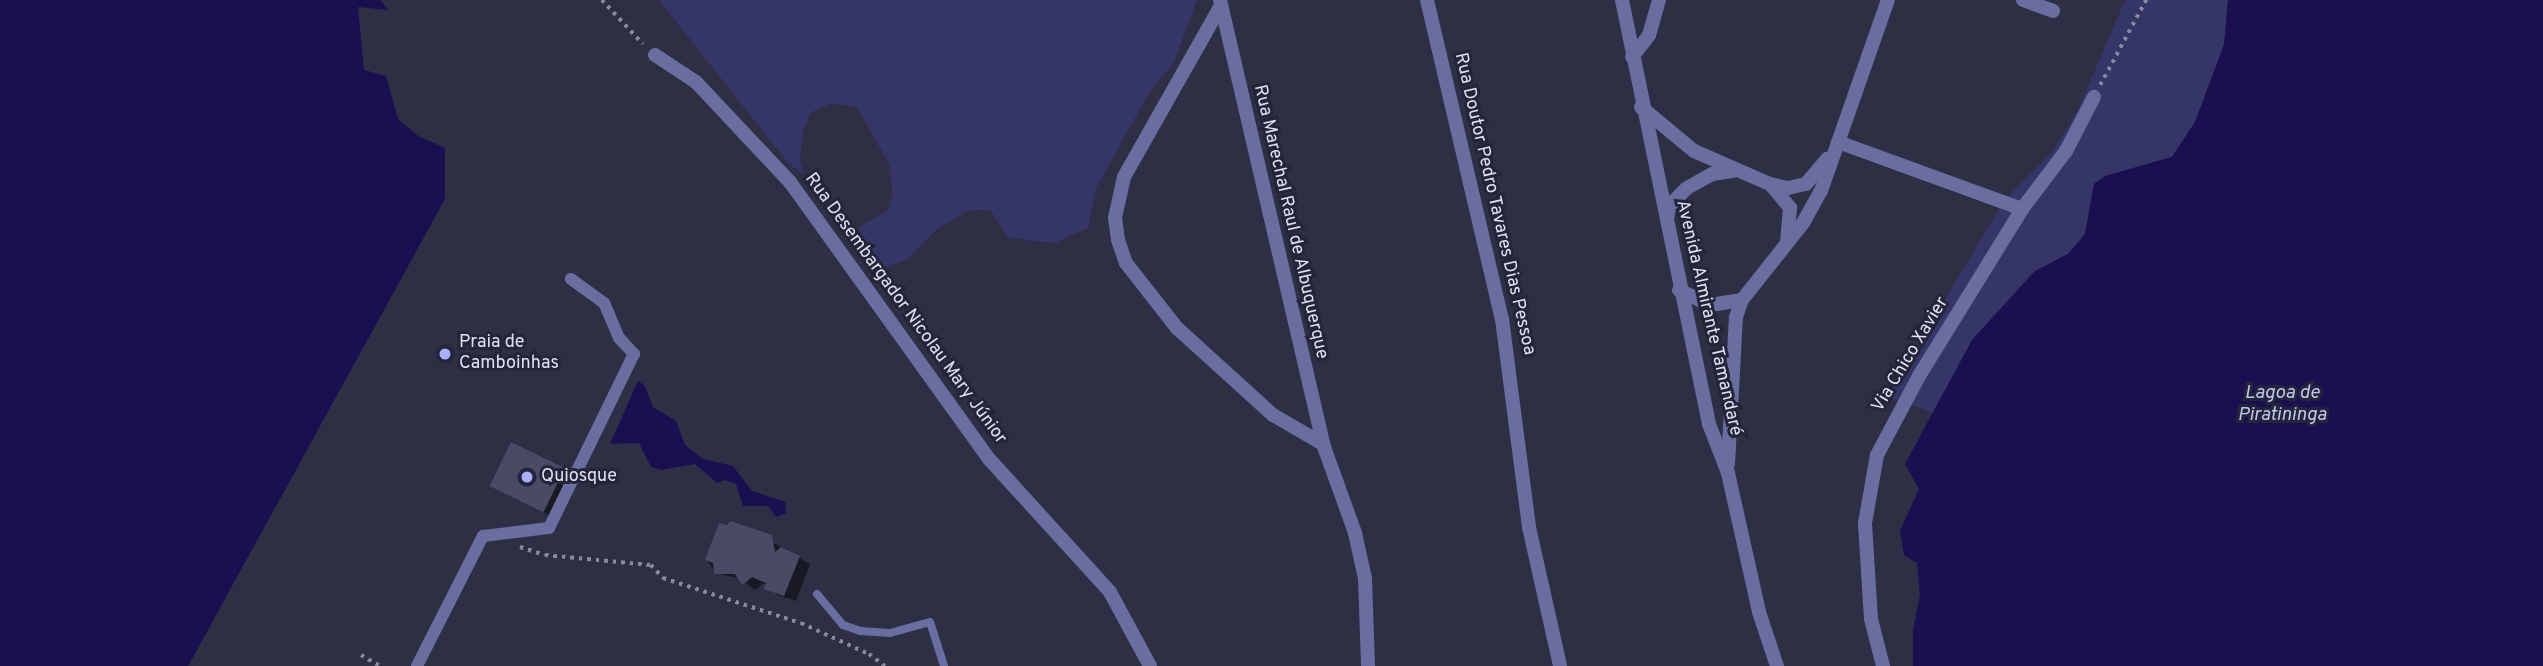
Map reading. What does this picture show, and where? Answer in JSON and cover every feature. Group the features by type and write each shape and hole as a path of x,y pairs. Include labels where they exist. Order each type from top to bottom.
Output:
{"street":[{"name":"Rua Doutor Pedro Tavares Dias Pessoa","path":"1427,0 1502,319 1529,527 1560,666"},
{"name":"Avenida Almirante Tamandaré","path":"1622,0 1640,107 1709,424 1728,473 1759,612 1777,666"},
{"path":"1632,57 1649,35 1659,0"},
{"path":"1728,473 1733,334 1742,300 1784,248 1821,191 1888,0"},
{"path":"2024,0 2053,11"},
{"name":"Rua Marechal Raul de Albuquerque","path":"1220,5 1124,177 1115,218 1118,240 1126,263 1177,328 1273,415 1323,444"},
{"name":"Rua Marechal Raul de Albuquerque","path":"1220,5 1323,444 1362,566 1368,666"},
{"name":"Rua Desembargador Nicolau Mary Júnior","path":"655,55 696,82 790,182 990,460 1110,592 1150,666"},
{"name":"Via Chico Xavier","path":"1883,666 1871,619 1866,523 1877,455 1915,384 2022,209 2066,151 2094,97"},
{"path":"1640,107 1683,144 1734,172 1787,188 1806,184 1838,142"},
{"path":"1838,142 2022,209"},
{"path":"1666,225 1669,206 1686,188 1713,174 1734,172"},
{"path":"1770,184 1790,208 1792,226 1784,248"},
{"path":"417,666 483,536 549,528 634,354 619,338 604,303 572,279"},
{"path":"1679,290 1710,305 1742,300"}],"lane":[{"path":"817,594 842,625 860,631 890,633 930,622 944,666"}],"path":[{"path":"602,0 655,55"},
{"path":"2094,97 2146,0"},
{"path":"483,536 545,555 651,565 663,578 801,623 836,643 869,654 885,666"},
{"path":"361,655 380,666"}],"shaded area":[{"path":"659,0 1197,0 1174,62 1149,93 1096,188 1088,228 1055,243 1009,238 990,210 970,210 938,228 908,259 883,268 859,242 858,228 888,210 893,194 889,164 857,107 831,103 810,113 803,132 800,161 804,175 788,163"},
{"path":"2125,0 2228,0 2224,45 2195,122 2172,157 2105,176 2094,184 2085,234 2068,254 2035,271 1972,340 1934,413 1887,397 2003,202 2052,152 2078,110"}],"water":[{"path":"0,0 380,0 388,10 358,7 364,70 386,76 398,119 418,136 445,148 445,199 188,666 0,666"},
{"name":"Lagoa de Piratininga","path":"2228,0 2543,0 2543,666 1913,666 1913,630 1920,595 1917,563 1904,555 1900,531 1919,489 1905,464 1972,340 2035,271 2068,254 2085,234 2094,184 2105,176 2172,157 2195,122 2224,45"},
{"path":"638,381 645,386 653,407 676,421 685,445 703,459 733,466 752,491 785,502 786,513 776,517 768,506 743,506 736,484 725,480 717,483 695,464 661,470 651,467 639,443 610,444"}],"building":[{"name":"Quiosque","path":"511,442 565,468 543,512 490,486"},
{"path":"730,521 772,535 775,552 781,547 800,556 784,596 764,589 766,583 752,577 742,585 735,574 714,574 713,563 705,560 719,523 727,525"}],"place":[{"name":"Praia de Camboinhas","path":"445,354"},
{"name":"Quiosque","path":"527,477"}]}
